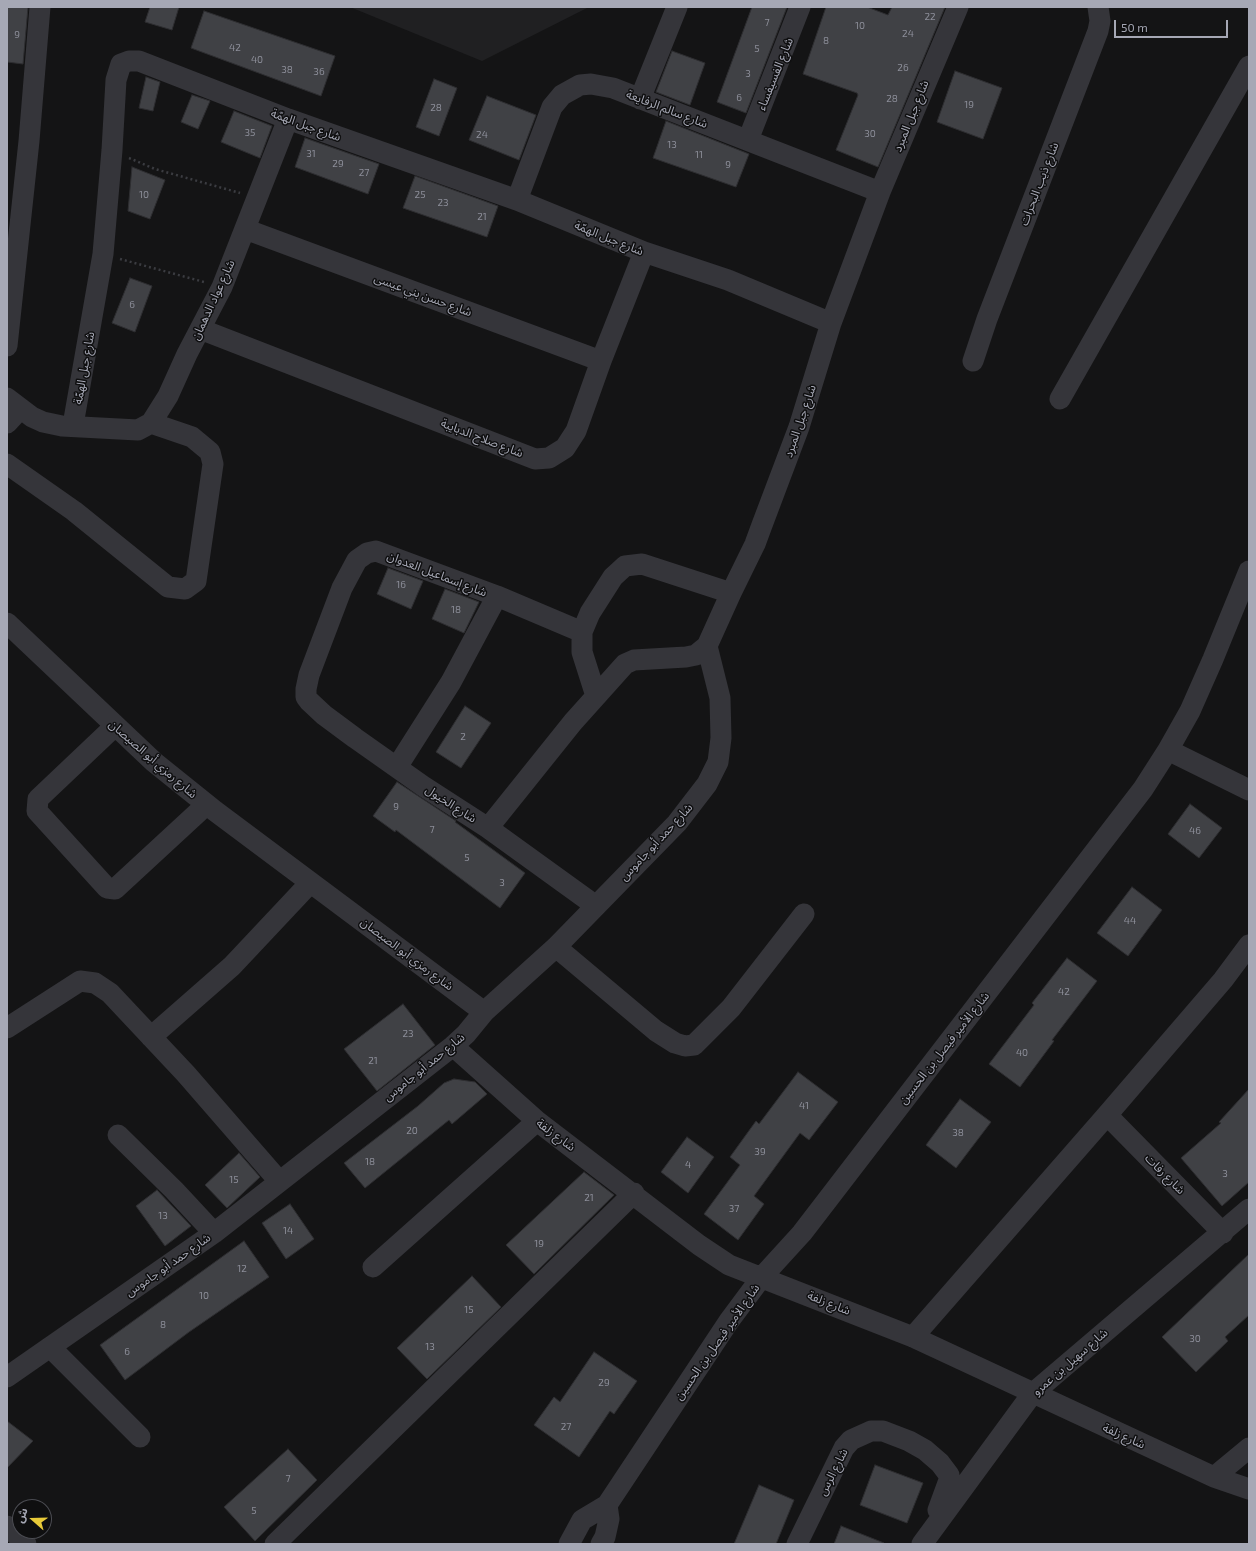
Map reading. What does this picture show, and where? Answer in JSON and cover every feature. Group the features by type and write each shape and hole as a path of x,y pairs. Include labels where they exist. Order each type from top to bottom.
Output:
{"street":[{"path":"7,346 29,141 40,7"},
{"path":"640,99 677,7"},
{"name":"شارع الفسيفساء","path":"748,140 800,7"},
{"name":"شارع جبل المبرد","path":"707,646 755,544 798,427 831,323 880,192 958,7"},
{"name":"شارع ذيب البحرات","path":"973,361 987,319 1098,31 1100,21 1098,7"},
{"name":"شارع جبل الهمّة","path":"74,425 102,254 112,150 117,73 121,64 129,61 139,61 288,119 517,200 644,252 728,280 831,323"},
{"path":"1060,399 1249,66"},
{"name":"شارع سالم الرفايعة","path":"517,200 552,107 562,95 580,85 591,84 613,88 880,192"},
{"name":"شارع عواد الدهمان","path":"151,423 168,396 222,287 288,119"},
{"name":"شارع حسن بني عيسى","path":"245,229 601,361"},
{"name":"شارع صلاح الدبايبة","path":"200,329 535,458 549,458 565,448 576,431 601,361 644,252"},
{"path":"7,464 74,511 168,587 185,589 196,581 213,464 210,452 192,437 151,423 138,430 74,425 62,426 43,422 11,410"},
{"name":"شارع إسماعيل العدوان","path":"308,701 306,697 306,689 309,675 332,612 349,573 357,560 366,552 376,550 497,596 450,682 397,767"},
{"path":"596,696 582,652 582,632 590,613 610,583 625,566 642,564 731,593"},
{"name":"شارع الأمير فيصل بن الحسين","path":"569,1544 582,1520 607,1506 729,1321 761,1278 802,1233 1114,829 1168,750 1202,685 1249,571"},
{"path":"497,596 582,632"},
{"name":"شارع رمزي أبو الصيصان","path":"7,623 154,762 206,805 484,1012"},
{"path":"488,828 596,696 626,664 634,660 696,655 707,646"},
{"name":"شارع حمد أبو جاموس","path":"7,1377 214,1233 453,1046 484,1012 556,947 677,823 707,784 718,762 722,738 720,698 707,646"},
{"name":"شارع الخيول","path":"308,701 324,715 397,767 488,828 596,906"},
{"path":"115,726 38,799 37,811 107,888 115,890 206,805"},
{"path":"1168,750 1249,790"},
{"path":"151,1037 232,966 310,883"},
{"path":"556,947 661,1035 675,1043 685,1046 694,1045 731,1008 804,914"},
{"path":"913,1337 1223,980 1249,945"},
{"path":"7,1028 80,981 95,984 110,993 186,1074 279,1181"},
{"name":"شارع زلفة","path":"453,1046 537,1121 729,1265 913,1337 1032,1394 1214,1477 1249,1489"},
{"name":"شارع رفات","path":"1107,1115 1223,1233"},
{"path":"373,1267 537,1121"},
{"path":"118,1136 159,1175 214,1233"},
{"path":"275,1544 634,1193"},
{"name":"شارع سهيل بن عمرو","path":"923,1543 1032,1394 1223,1233 1249,1209"},
{"path":"50,1347 140,1437"},
{"name":"شارع الرس","path":"797,1544 844,1448 848,1443 859,1436 877,1431 895,1435 925,1450 940,1463 949,1475 947,1490 923,1543"},
{"path":"1214,1477 1249,1448"},
{"path":"601,1544 605,1537 609,1519 607,1506"},
{"path":"7,1526 26,1544"}],"path":[{"path":"112,150 154,169 257,197"},
{"path":"102,254 222,287"}],"shaded area":[{"path":"350,7 589,7 482,61"}],"building":[{"path":"7,7 28,7 23,64 7,62"},
{"path":"150,7 179,7 172,30 145,22"},
{"path":"752,7 787,7 746,113 717,102"},
{"path":"826,7 867,7 888,15 892,7 945,7 878,167 836,150 858,95 857,93 803,74"},
{"path":"204,11 335,56 321,96 191,48"},
{"path":"672,51 705,63 690,105 656,92"},
{"path":"955,71 1002,88 983,139 937,122"},
{"path":"146,77 160,82 153,111 139,108"},
{"path":"434,79 457,88 439,136 416,127"},
{"path":"192,95 210,101 198,129 181,122"},
{"path":"487,96 536,115 519,160 469,140"},
{"path":"234,111 272,126 260,158 221,142"},
{"path":"666,121 749,154 736,187 653,158"},
{"path":"305,138 379,164 368,194 295,167"},
{"path":"132,167 165,180 150,219 128,211"},
{"path":"415,176 498,206 487,237 403,208"},
{"path":"130,278 152,286 135,332 112,323"},
{"path":"388,568 423,581 411,609 377,594"},
{"path":"445,589 479,602 464,633 432,619"},
{"path":"465,706 491,723 461,768 436,752"},
{"path":"397,782 456,821 455,822 525,873 500,908 396,830 395,832 373,816"},
{"path":"1190,804 1222,828 1199,858 1168,834"},
{"path":"1132,887 1162,910 1128,956 1097,933"},
{"path":"1067,958 1097,981 1052,1040 1054,1041 1020,1087 989,1064 1034,1005 1032,1003"},
{"path":"403,1004 435,1045 377,1091 344,1049"},
{"path":"798,1072 838,1102 809,1140 800,1133 754,1196 764,1204 738,1240 704,1214 740,1165 730,1157 756,1121 759,1124"},
{"path":"454,1079 475,1082 487,1094 452,1124 449,1120 365,1188 344,1163 418,1106 444,1083"},
{"path":"1249,1089 1249,1182 1222,1206 1181,1158 1221,1123 1219,1122"},
{"path":"960,1099 991,1122 956,1168 926,1145"},
{"path":"687,1137 714,1157 688,1193 661,1172"},
{"path":"239,1153 260,1177 227,1208 205,1185"},
{"path":"584,1172 614,1195 534,1274 506,1245"},
{"path":"157,1190 191,1226 165,1246 136,1206"},
{"path":"290,1204 314,1239 286,1259 262,1223"},
{"path":"244,1241 269,1277 189,1332 125,1380 100,1345"},
{"path":"1249,1254 1249,1315 1225,1337 1228,1341 1196,1372 1162,1337"},
{"path":"472,1276 501,1307 427,1379 397,1348"},
{"path":"594,1352 637,1381 614,1414 610,1411 579,1457 534,1425 554,1397 560,1402"},
{"path":"7,1421 33,1441 7,1468"},
{"path":"288,1449 317,1480 255,1541 224,1507"},
{"path":"875,1465 923,1483 907,1523 860,1505"},
{"path":"759,1485 794,1500 776,1544 734,1544"},
{"path":"841,1526 884,1543 884,1544 834,1544"}]}
